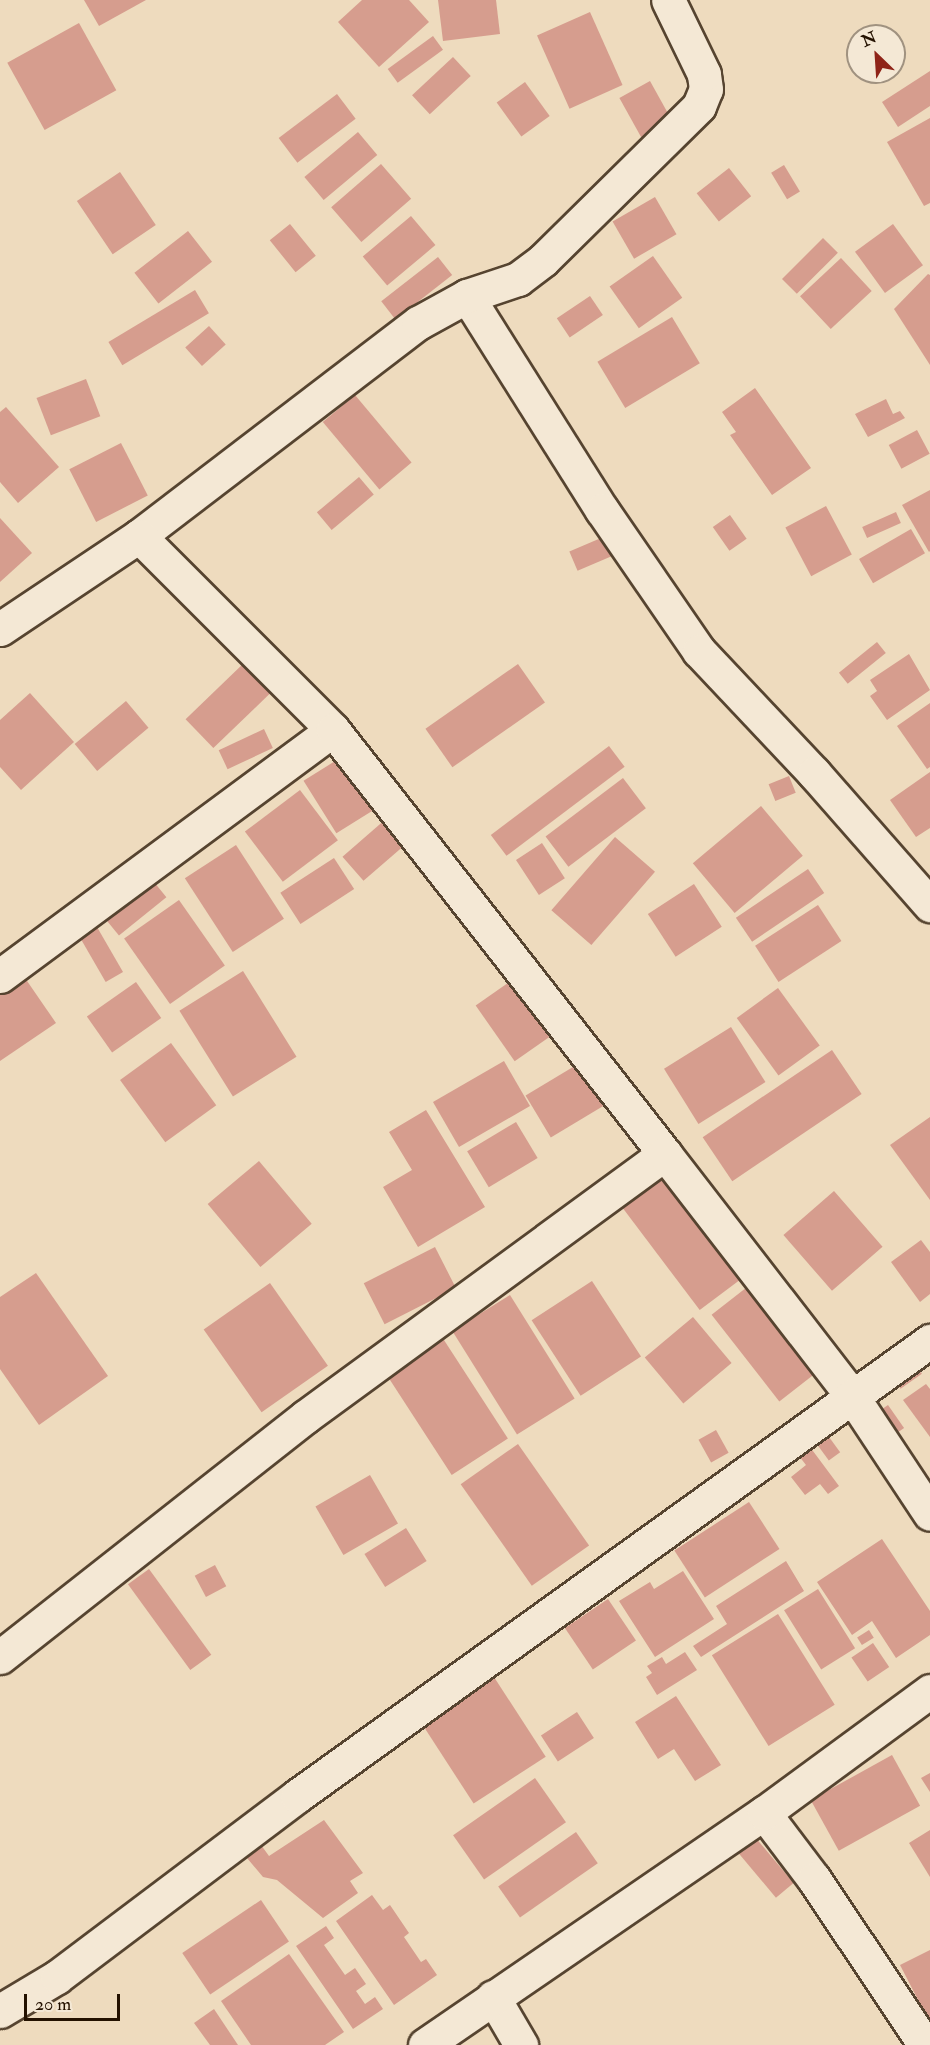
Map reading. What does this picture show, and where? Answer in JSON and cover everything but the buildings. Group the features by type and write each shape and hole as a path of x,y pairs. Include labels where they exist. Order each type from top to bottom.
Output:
{"street":[{"path":"0,629 139,536 380,350 467,296 518,279 543,260 699,106 706,89 704,74 668,0"},
{"path":"467,296 602,510 699,651 822,781 930,905"},
{"path":"139,536 333,730 852,1396 930,1514"},
{"path":"0,976 333,730"},
{"path":"0,1657 305,1417 665,1155"},
{"path":"0,2011 57,1977 297,1796 930,1341"},
{"path":"425,2045 764,1813 930,1691"},
{"path":"764,1813 814,1879 925,2045"},
{"path":"493,1997 521,2045"}]}
